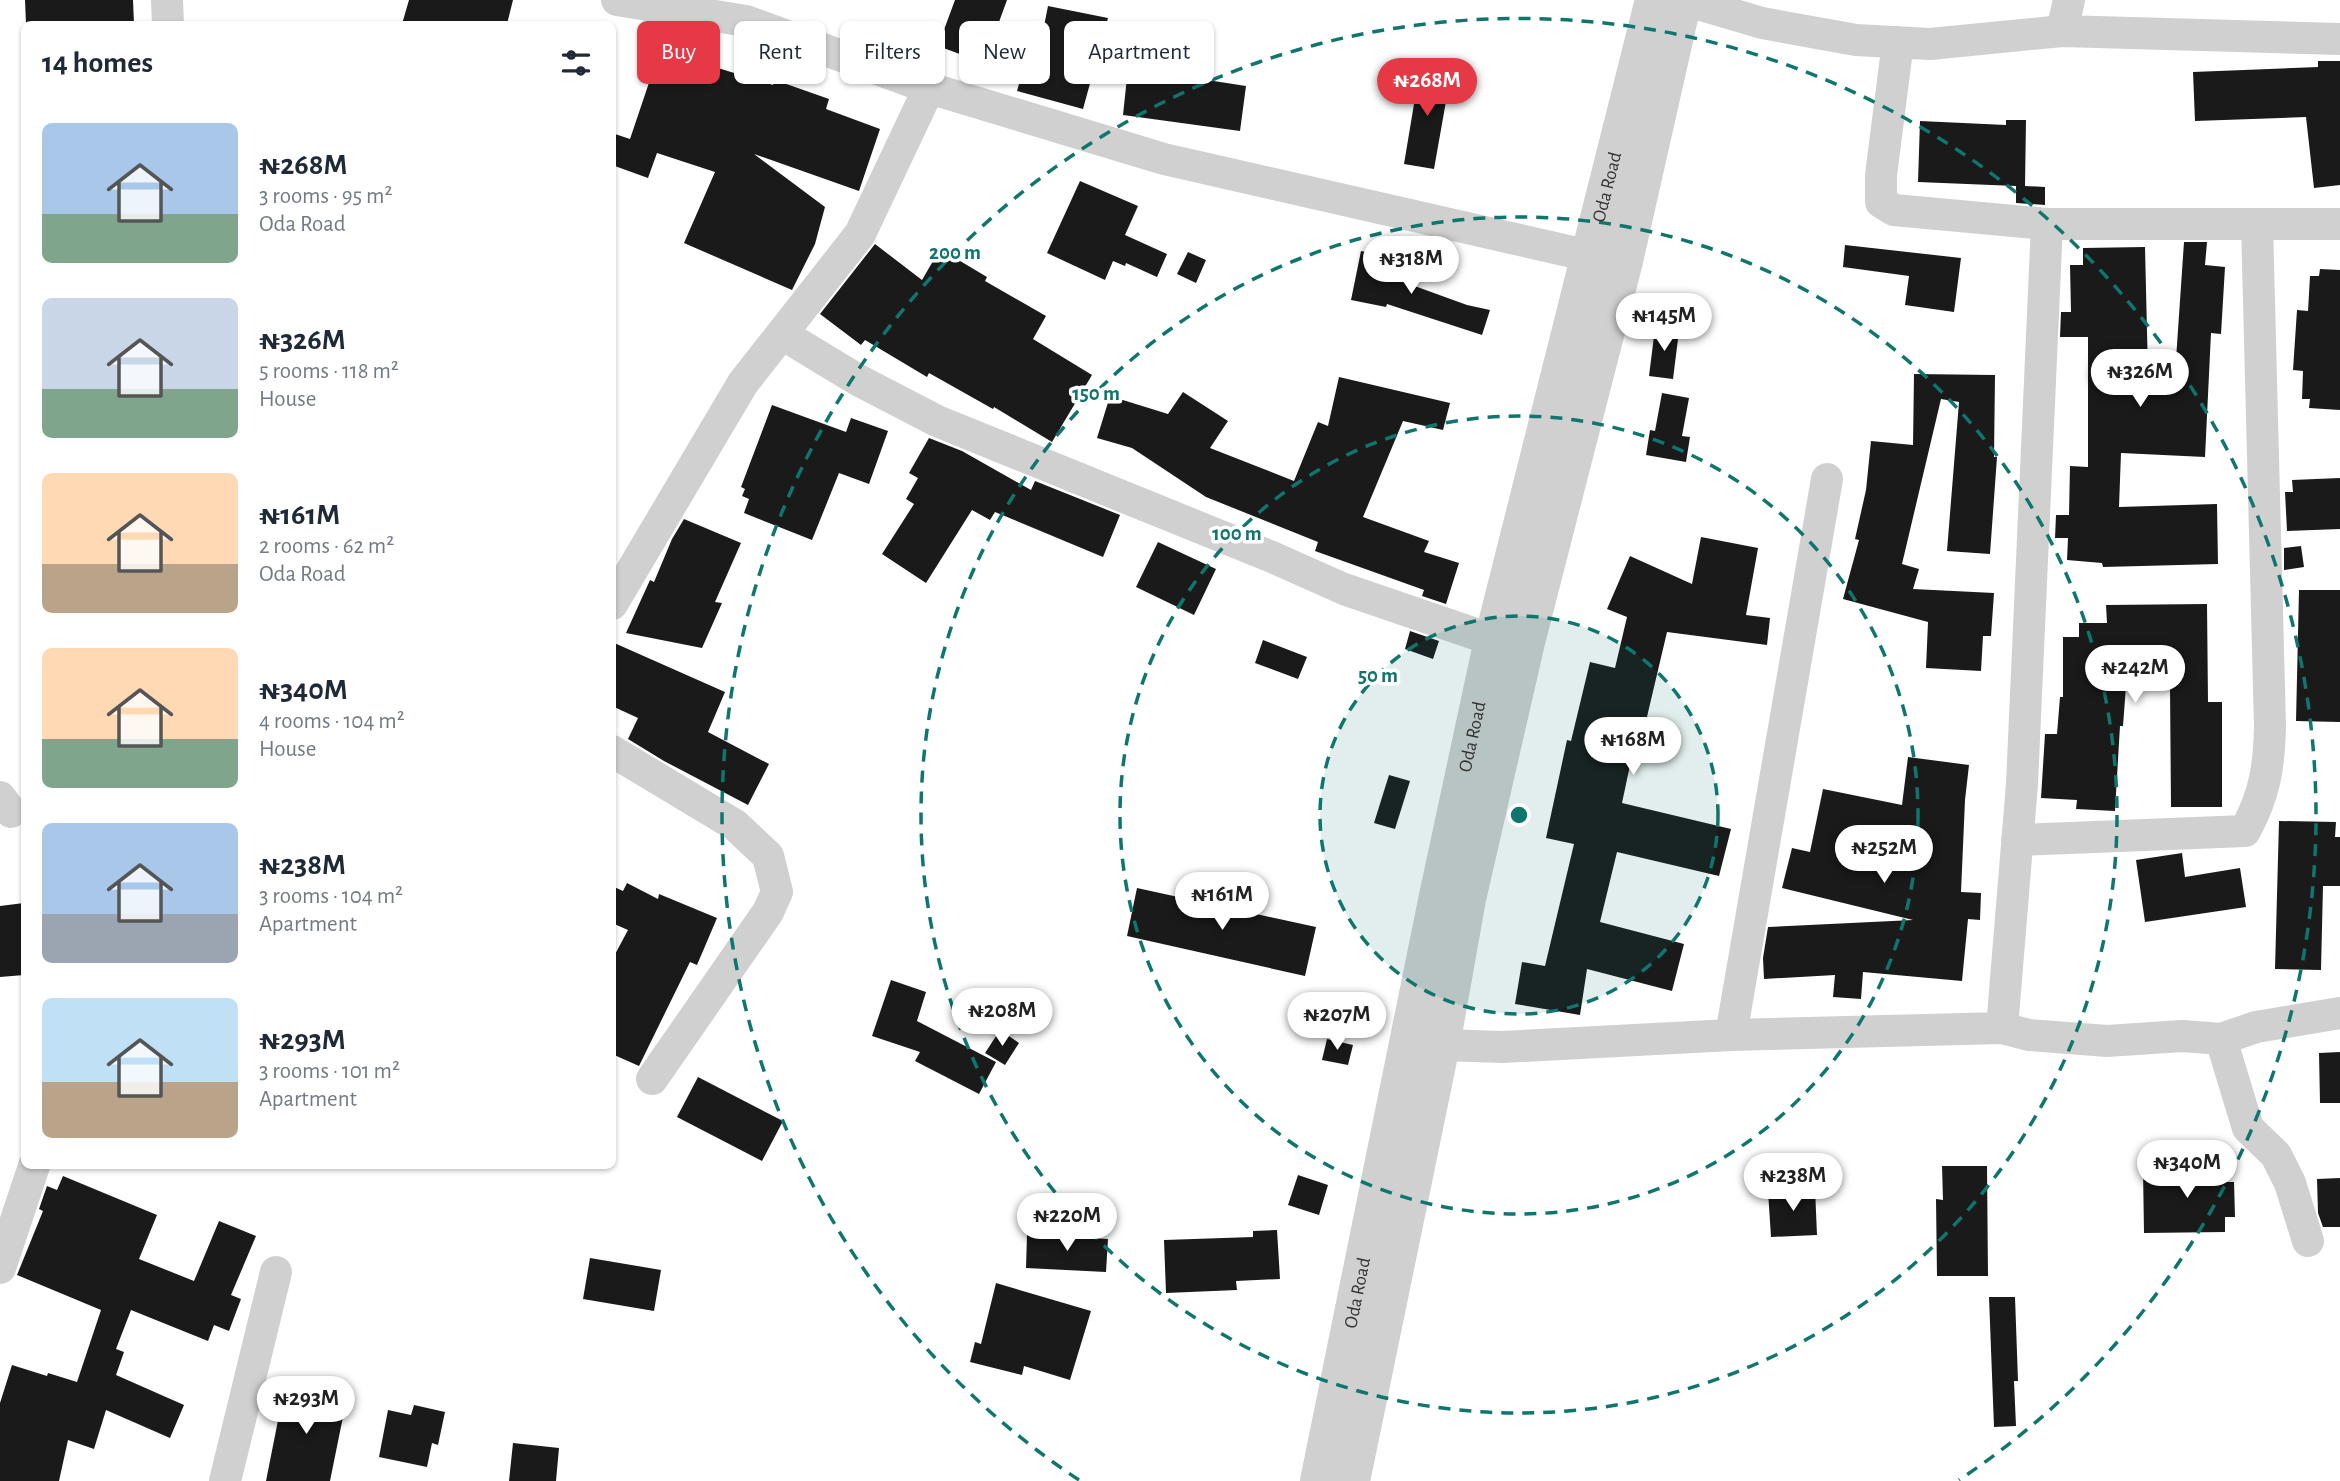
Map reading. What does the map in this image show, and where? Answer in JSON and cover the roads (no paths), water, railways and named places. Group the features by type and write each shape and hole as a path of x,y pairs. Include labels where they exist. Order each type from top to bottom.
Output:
{"street":[{"path":"167,0 168,21"},
{"path":"617,0 750,11 929,88 1164,159 1590,256"},
{"name":"Oda Road","path":"1319,1481 1493,640 1654,0"},
{"path":"1683,0 1762,23 1856,40 1930,44 2062,32 2340,39"},
{"name":"Oda Road","path":"1351,1481 1467,899 1517,682 1624,261 1683,0"},
{"path":"2062,32 2069,0"},
{"path":"1898,42 1881,175 1881,202 1894,210 2047,224 2340,224"},
{"path":"616,597 743,383 860,234 929,88"},
{"path":"2002,1028 2022,770 2047,224"},
{"path":"2017,840 2245,831 2255,813 2268,770 2270,727 2257,224"},
{"path":"782,334 858,380 937,421 1344,589 1493,640"},
{"path":"1731,1035 1827,479"},
{"path":"616,753 735,825 768,856 777,892 768,912 652,1079"},
{"path":"1440,1045 1503,1047 1731,1035 2002,1028 2029,1035 2107,1041 2182,1035 2221,1039 2256,1027 2340,1013"},
{"path":"2221,1039 2248,1128 2276,1155 2290,1183 2308,1241"},
{"path":"0,1268 33,1169"},
{"path":"225,1481 276,1272"}]}
